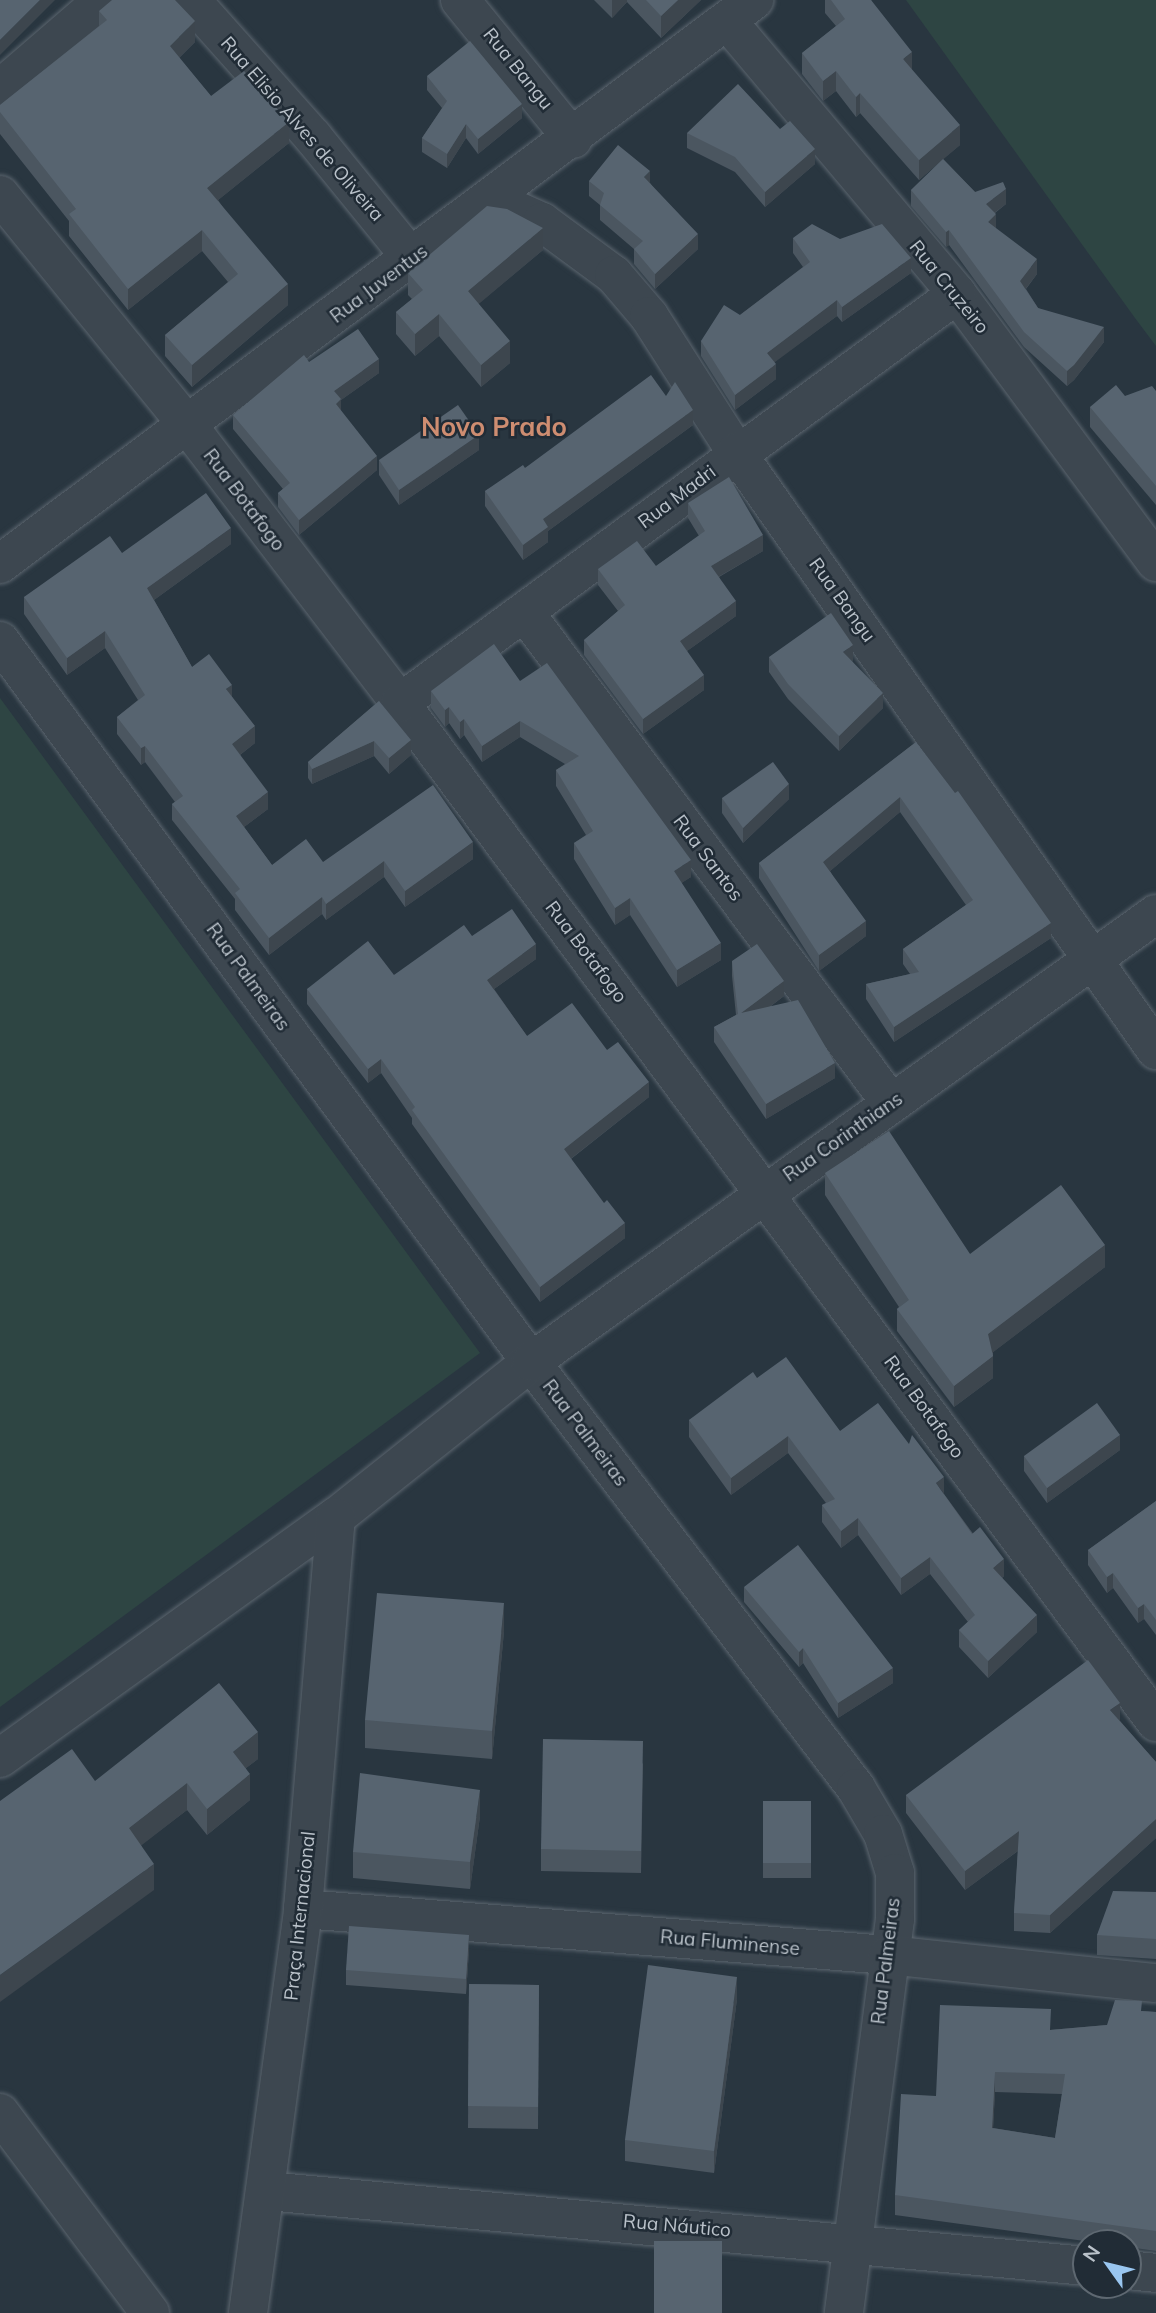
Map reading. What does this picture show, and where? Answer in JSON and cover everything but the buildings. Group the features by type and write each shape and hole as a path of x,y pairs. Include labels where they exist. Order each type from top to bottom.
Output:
{"street":[{"path":"0,89 103,0"},
{"name":"Rua Elisio Alves de Oliveira","path":"191,0 313,137 412,259"},
{"name":"Rua Bangu","path":"460,0 573,139"},
{"name":"Rua Juventus","path":"0,564 188,427 741,11"},
{"name":"Rua Cruzeiro","path":"741,11 957,294 1156,562"},
{"name":"Rua Botafogo","path":"0,195 188,427 400,703 1156,1722"},
{"name":"Rua Bangu","path":"484,206 513,209 542,222 614,275 649,316 736,453 922,712 1091,961 1156,1050"},
{"name":"Rua Madri","path":"400,703 525,613 736,453 957,294"},
{"name":"Rua Santos","path":"525,613 891,1103"},
{"name":"Rua Palmeiras","path":"0,641 531,1362 856,1788 883,1834 895,1873 895,1919 850,2241 844,2313"},
{"name":"Rua Corinthians","path":"531,1362 1156,914"},
{"path":"0,1758 335,1517 531,1362"},
{"name":"Praça Internacional","path":"248,2313 267,2191 303,1909 335,1517"},
{"name":"Rua Fluminense","path":"303,1909 888,1955 1156,1983"},
{"path":"1,2118 150,2313"},
{"name":"Rua Náutico","path":"267,2191 850,2241 1072,2265"}],"green space":[{"path":"906,0 1156,0 1156,346 1135,318"},
{"path":"0,698 480,1353 0,1707"}],"district":[{"name":"Novo Prado","path":"494,427"}]}
